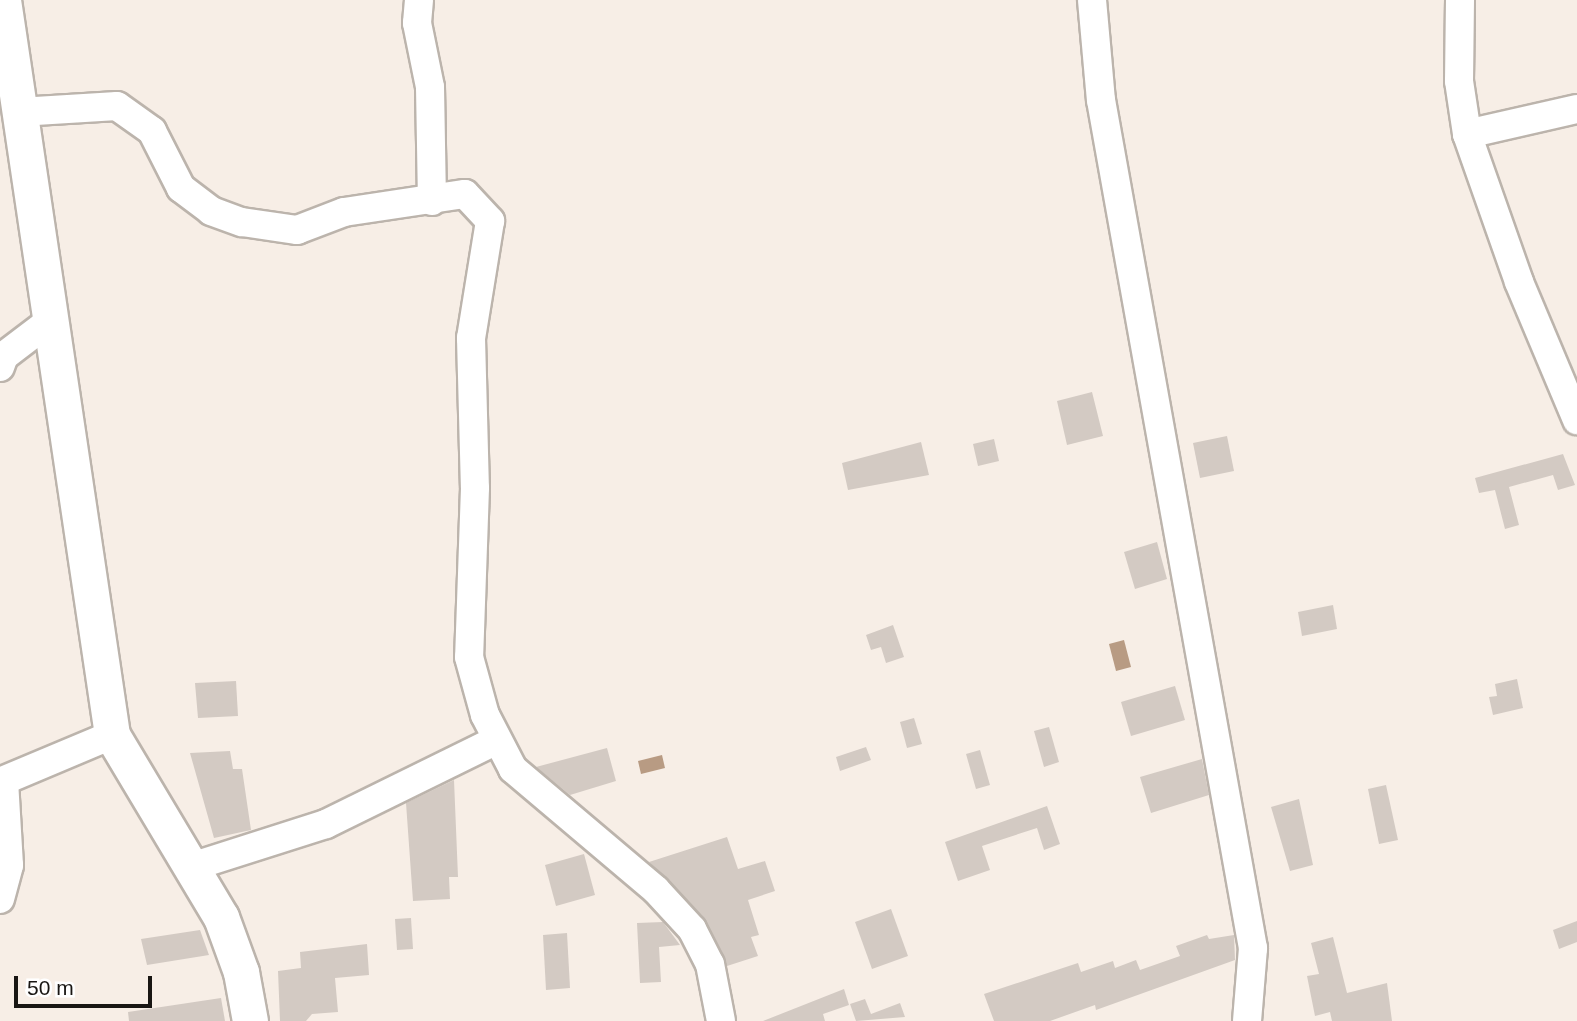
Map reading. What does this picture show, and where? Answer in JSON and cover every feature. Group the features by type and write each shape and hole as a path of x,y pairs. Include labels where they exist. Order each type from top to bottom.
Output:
{"main road":[{"path":"3,0 112,735 221,918 241,972 250,1021"}],"street":[{"path":"419,0 417,23 430,87 432,201"},
{"path":"1092,0 1103,114 1253,948 1247,1021"},
{"path":"1460,0 1459,81 1467,134 1519,282 1577,420"},
{"path":"19,111 117,106 152,131 181,188 211,211 242,222 297,230 344,212 465,194 490,221 471,338 475,488 469,657 495,741 513,769 656,890 692,929 710,964 721,1021"},
{"path":"1467,134 1577,109"},
{"path":"0,366 5,356 50,321"},
{"path":"0,899 9,865 2,781 112,735"},
{"path":"191,867 326,824 495,741"}],"shaded area":[{"path":"1124,640 1131,667 1116,671 1109,644"},
{"path":"662,755 665,768 641,774 638,761"}],"building":[{"path":"1092,392 1103,436 1067,445 1057,401"},
{"path":"1227,436 1234,471 1200,478 1193,443"},
{"path":"994,439 999,461 978,466 973,444"},
{"path":"921,442 929,475 848,490 842,463"},
{"path":"1563,454 1575,485 1558,490 1553,475 1509,487 1519,525 1505,529 1495,490 1479,493 1475,478"},
{"path":"1157,542 1167,579 1135,589 1124,552"},
{"path":"1333,605 1337,629 1302,636 1298,612"},
{"path":"893,625 904,657 886,663 881,647 871,650 866,635"},
{"path":"1517,679 1523,708 1493,715 1489,697 1497,696 1495,684"},
{"path":"236,681 238,716 198,718 195,683"},
{"path":"1175,686 1185,720 1131,736 1121,702"},
{"path":"914,718 922,744 907,748 900,722"},
{"path":"1049,727 1059,762 1044,767 1034,731"},
{"path":"866,747 871,760 840,771 836,757"},
{"path":"607,748 616,781 570,795 536,767"},
{"path":"980,750 990,785 976,789 966,754"},
{"path":"230,751 233,769 242,769 251,830 214,838 190,753"},
{"path":"1202,759 1209,795 1151,813 1140,777"},
{"path":"454,780 458,877 449,877 450,899 413,901 406,803"},
{"path":"1386,785 1398,840 1379,844 1368,789"},
{"path":"1299,799 1313,865 1290,871 1271,807"},
{"path":"1047,806 1060,844 1044,850 1037,828 982,846 990,870 958,881 945,842"},
{"path":"727,837 738,869 765,861 775,891 748,900 759,935 751,937 758,956 727,966 704,918 649,862"},
{"path":"584,854 595,895 556,906 545,865"},
{"path":"891,909 908,956 872,969 855,922"},
{"path":"411,918 413,949 397,950 395,919"},
{"path":"1577,921 1577,942 1559,949 1553,930"},
{"path":"663,922 680,945 659,947 661,982 640,983 637,923"},
{"path":"200,930 209,955 147,965 141,939"},
{"path":"567,933 570,988 546,990 543,935"},
{"path":"1207,935 1209,939 1234,935 1235,960 1096,1010 1095,1005 1050,1021 994,1021 984,994 1078,963 1081,972 1113,961 1115,968 1136,960 1140,970 1180,956 1176,946"},
{"path":"1333,937 1347,993 1387,983 1392,1021 1332,1021 1330,1012 1315,1016 1307,976 1319,974 1311,943"},
{"path":"367,944 369,975 335,978 338,1012 312,1014 306,1021 280,1021 278,971 301,968 300,952"},
{"path":"844,989 849,1005 823,1014 825,1021 763,1021"},
{"path":"221,998 225,1021 129,1021 128,1012"},
{"path":"865,999 871,1014 900,1003 905,1017 856,1021 850,1004"}]}
